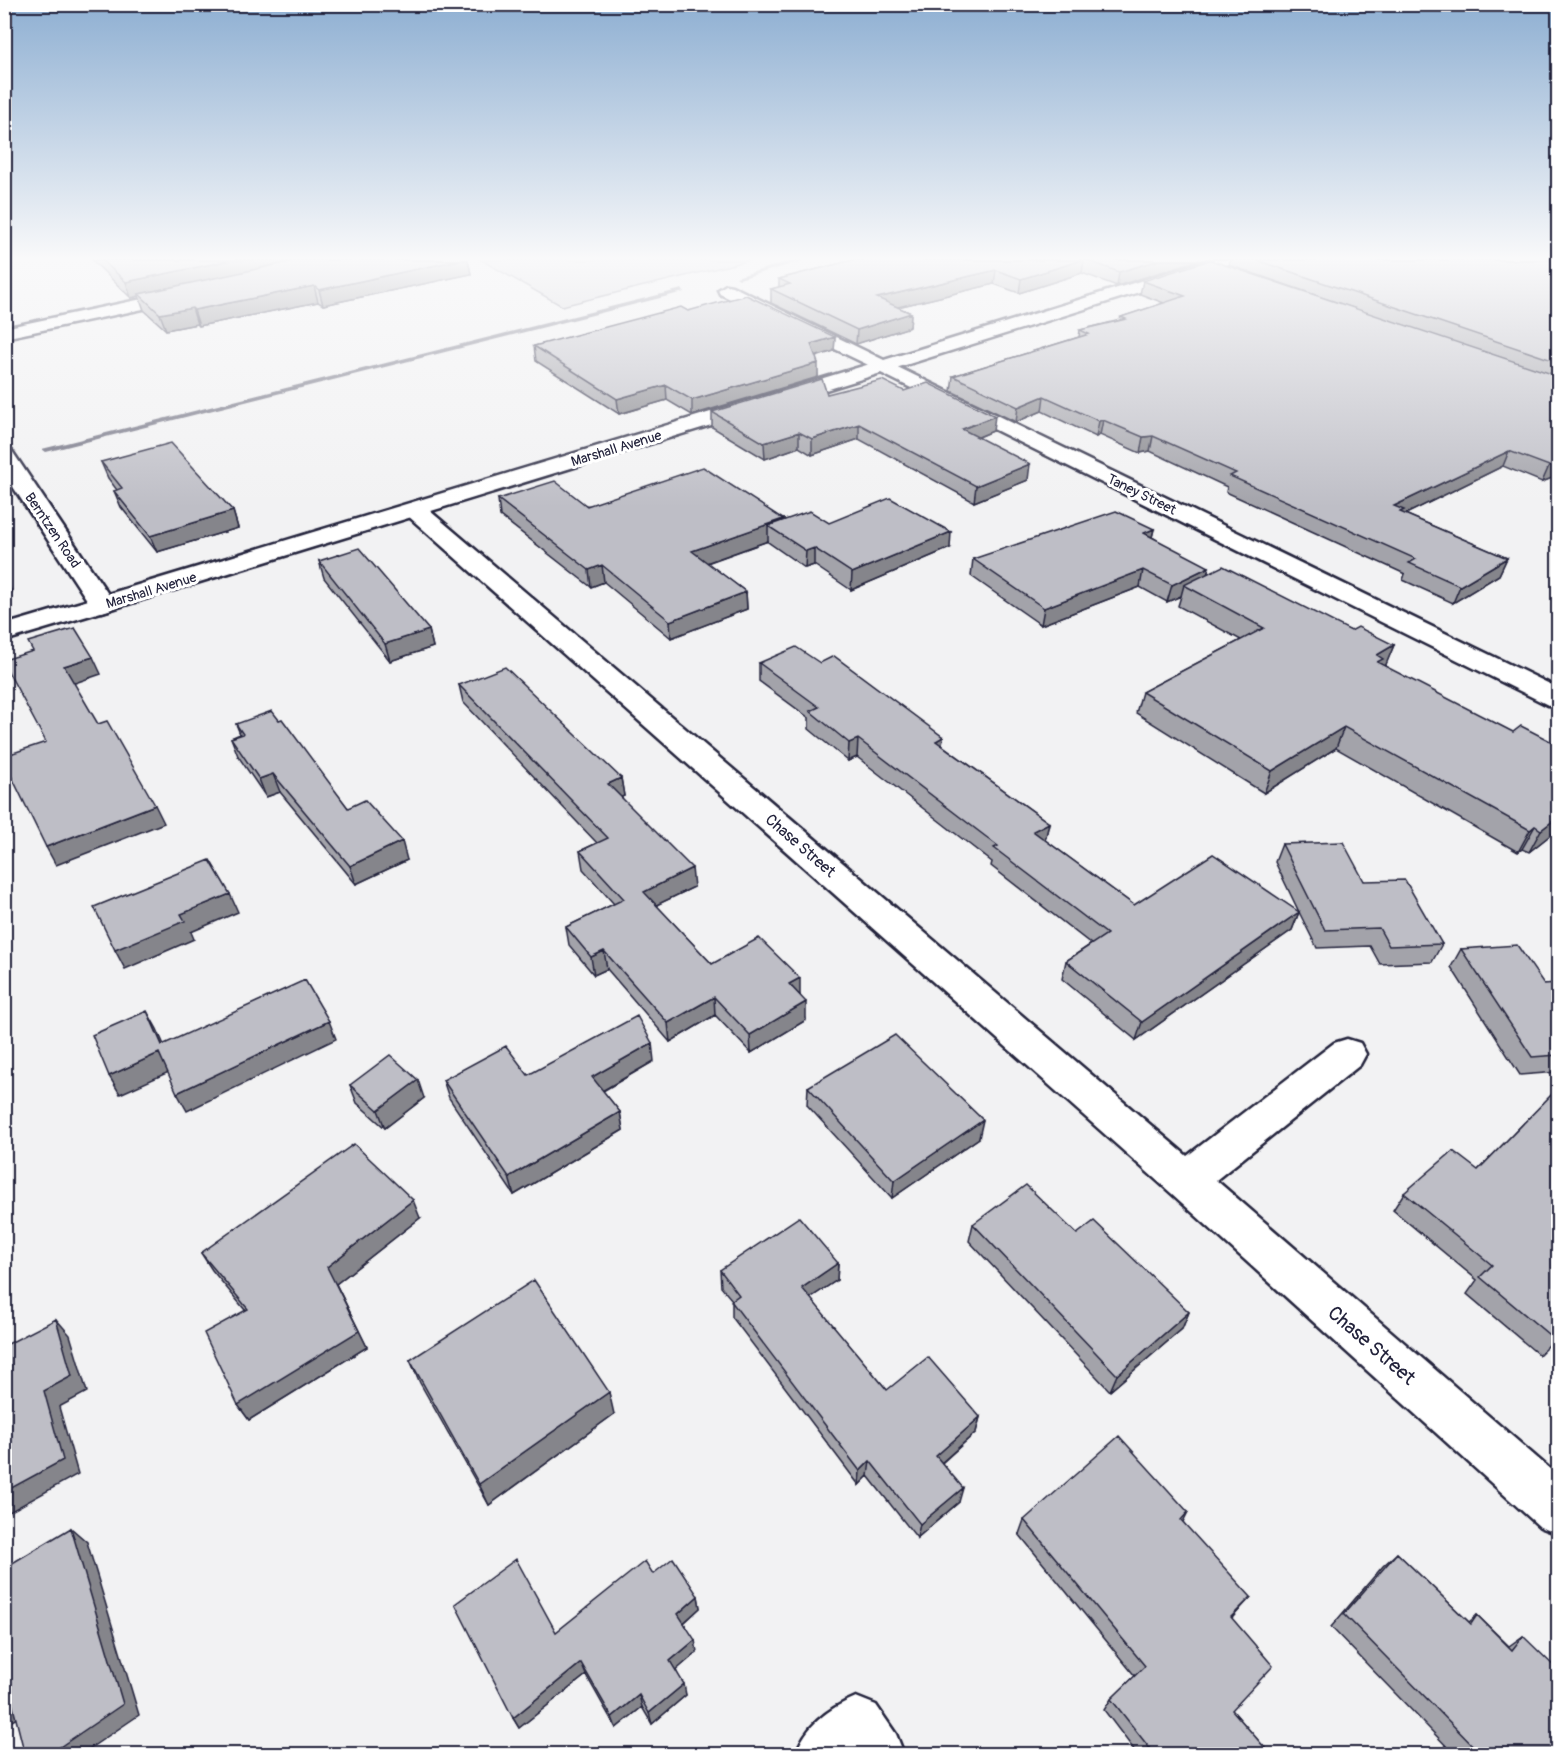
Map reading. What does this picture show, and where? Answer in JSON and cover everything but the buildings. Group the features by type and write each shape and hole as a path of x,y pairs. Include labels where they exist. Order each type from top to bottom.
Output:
{"street":[{"name":"Taney Street","path":"834,342 1558,699"},
{"name":"Marshall Avenue","path":"4,633 415,510 961,342"},
{"name":"Berntzen Road","path":"4,456 102,604"},
{"name":"Chase Street","path":"415,510 1186,1180 1558,1509"},
{"path":"1186,1180 1347,1054"}],"waterway":[{"path":"46,449 476,342"}]}
